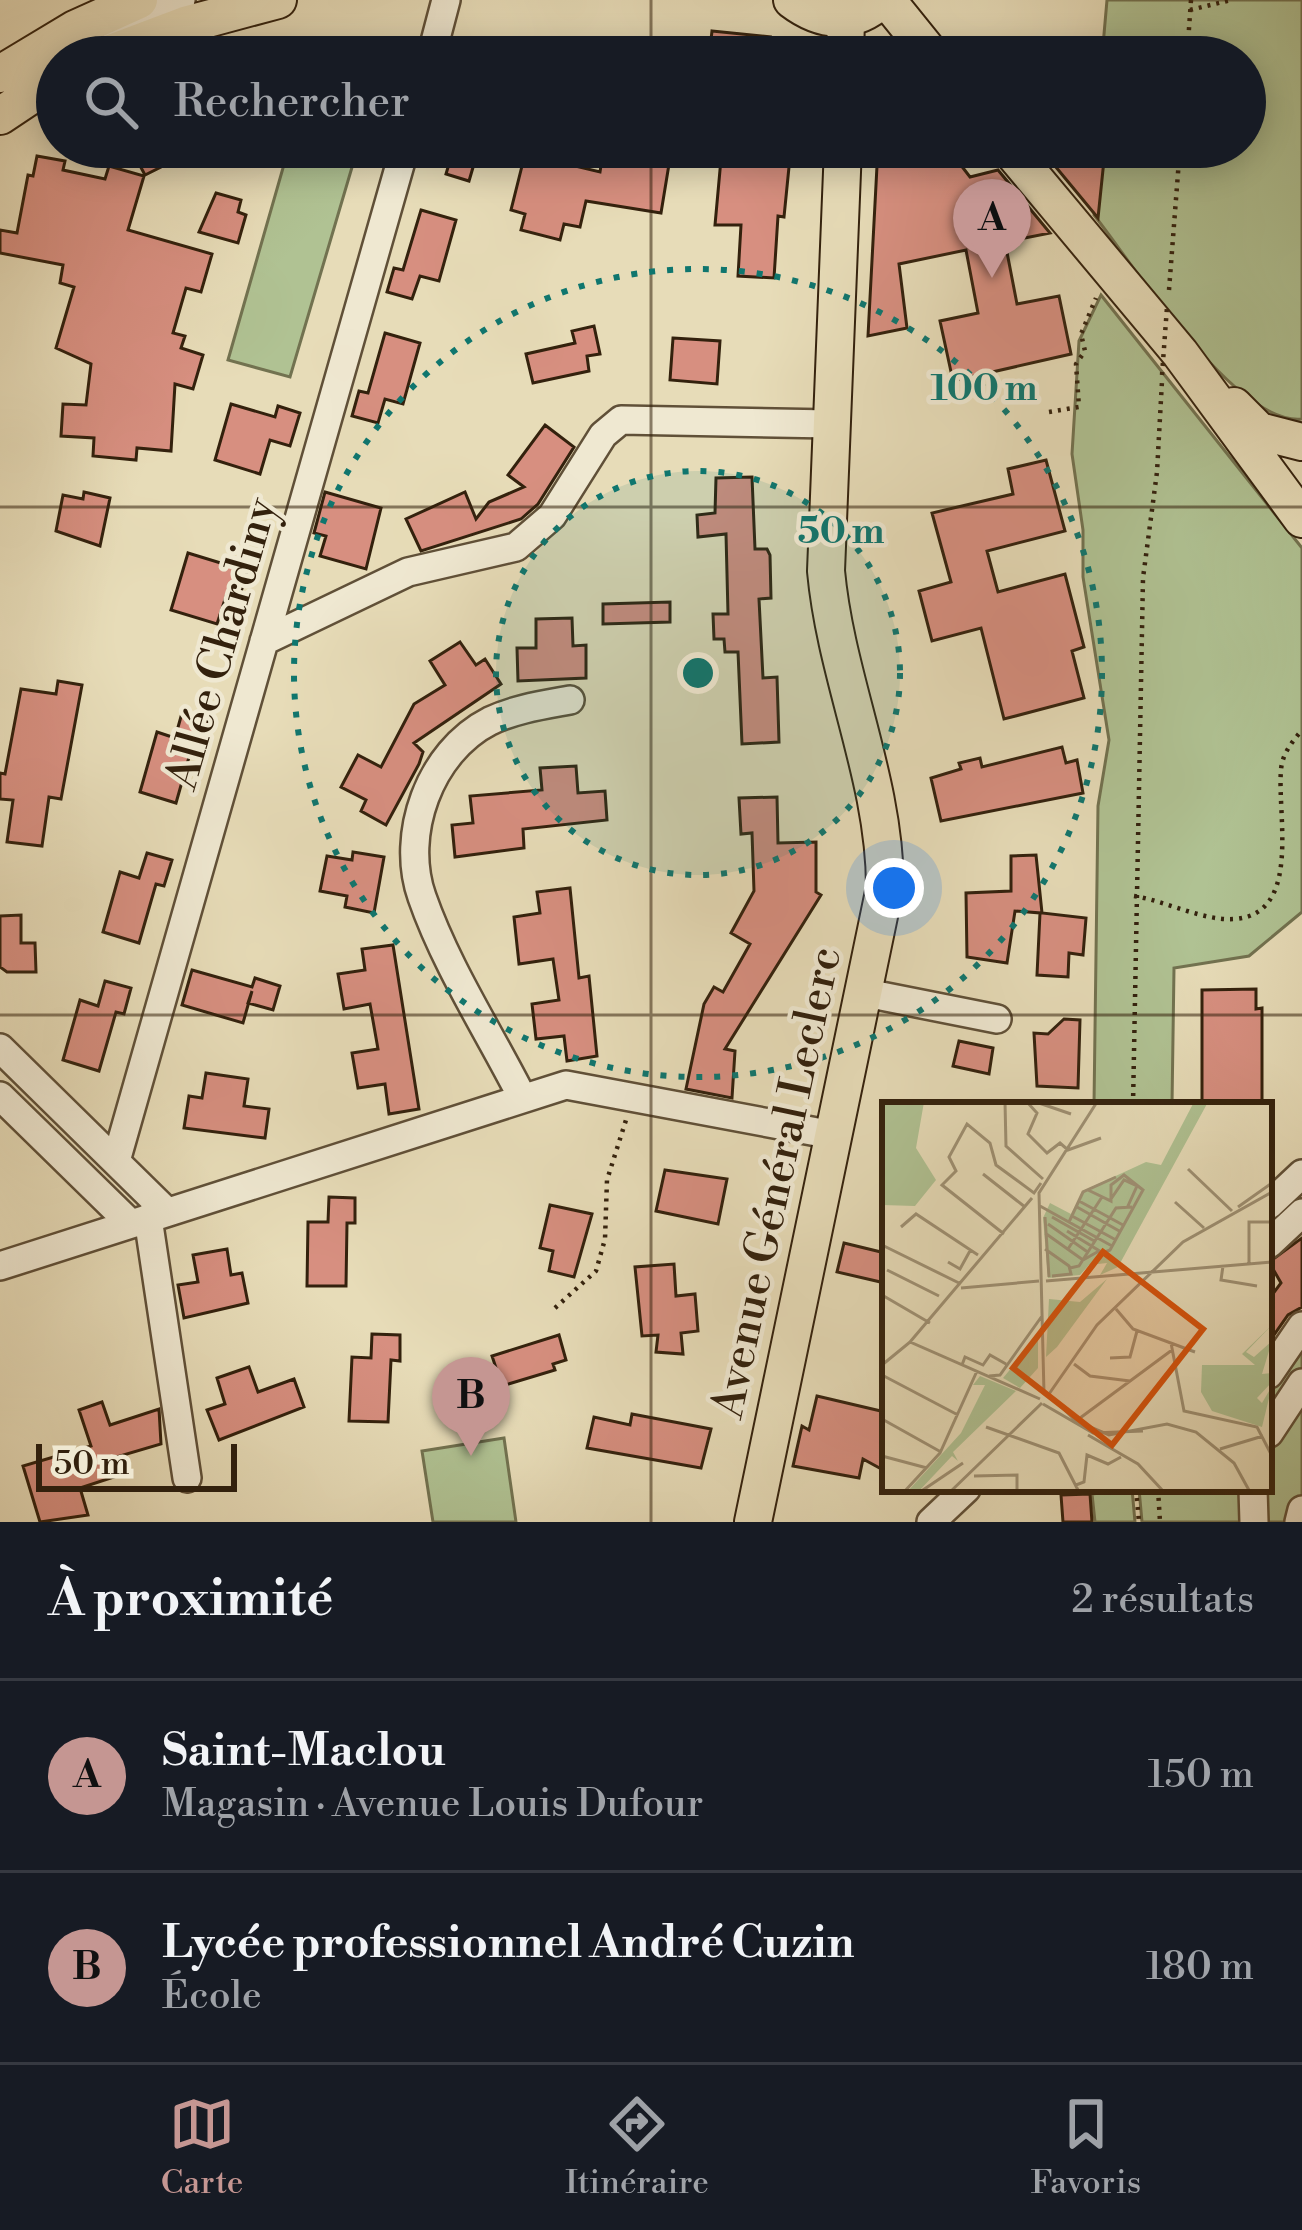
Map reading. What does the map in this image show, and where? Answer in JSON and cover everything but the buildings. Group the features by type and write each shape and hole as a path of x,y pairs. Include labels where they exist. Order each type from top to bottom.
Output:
{"main road":[{"path":"158,36 247,4 278,0"},
{"path":"792,0 827,19 846,19 884,0 915,36"},
{"path":"63,36 146,7"},
{"path":"846,19 846,36"},
{"path":"0,74 36,52"},
{"path":"0,116 36,92"},
{"name":"Avenue Général Leclerc","path":"753,1522 885,887 885,849 829,608 842,168"},
{"path":"1024,168 1171,364 1302,519"},
{"path":"1171,364 1258,431 1302,442"}],"street":[{"path":"94,36 146,7 181,0"},
{"path":"146,7 201,0"},
{"path":"437,36 446,0"},
{"path":"0,94 36,71"},
{"name":"Allée Chardiny","path":"116,1161 399,168"},
{"path":"264,641 408,572 516,547 552,517 603,435 622,420 831,424"},
{"path":"522,1097 422,898 414,832 436,775 458,745 486,723 524,708 570,700"},
{"path":"866,993 997,1019"},
{"path":"0,1048 116,1161 149,1218 187,1478"},
{"path":"0,1266 566,1085 833,1136"},
{"path":"0,1096 149,1218"},
{"path":"1272,1202 1302,1174"},
{"path":"1272,1241 1302,1213"},
{"path":"1272,1370 1302,1327"},
{"path":"1272,1428 1302,1383"},
{"path":"931,1522 963,1492"},
{"path":"1253,1492 1254,1522"},
{"path":"1299,1522 1302,1510"}],"path":[{"path":"1188,36 1191,0"},
{"path":"1190,10 1231,0"},
{"path":"1133,1102 1143,578 1171,364 1167,307 1178,168"},
{"path":"1049,412 1079,407 1076,364 1085,351 1081,334 1096,297"},
{"path":"1135,896 1234,919 1251,916 1273,898 1285,867 1287,844 1281,771 1288,748 1302,730"},
{"path":"555,1308 596,1271 604,1239 607,1180 634,1096"},
{"path":"1136,1492 1139,1522"},
{"path":"1158,1492 1160,1522"}],"green space":[{"path":"1107,0 1302,0 1302,419 1276,414 1247,397 1217,370 1094,215 1103,168 1266,168 1266,36 1104,36"},
{"path":"283,168 352,168 290,377 228,360"},
{"path":"1101,295 1302,548 1302,912 1249,956 1174,968 1172,1102 1094,1102 1098,806 1109,740 1083,577 1083,530 1072,454 1079,341"},
{"path":"1302,1342 1302,1522 1142,1522 1139,1492 1272,1492 1272,1382"},
{"path":"504,1438 516,1522 433,1522 422,1451"},
{"path":"1132,1492 1135,1522 1095,1522 1092,1494"}],"place":[{"name":"Saint-Maclou","path":"992,278"},
{"name":"Lycée professionnel André Cuzin","path":"471,1456"}]}
